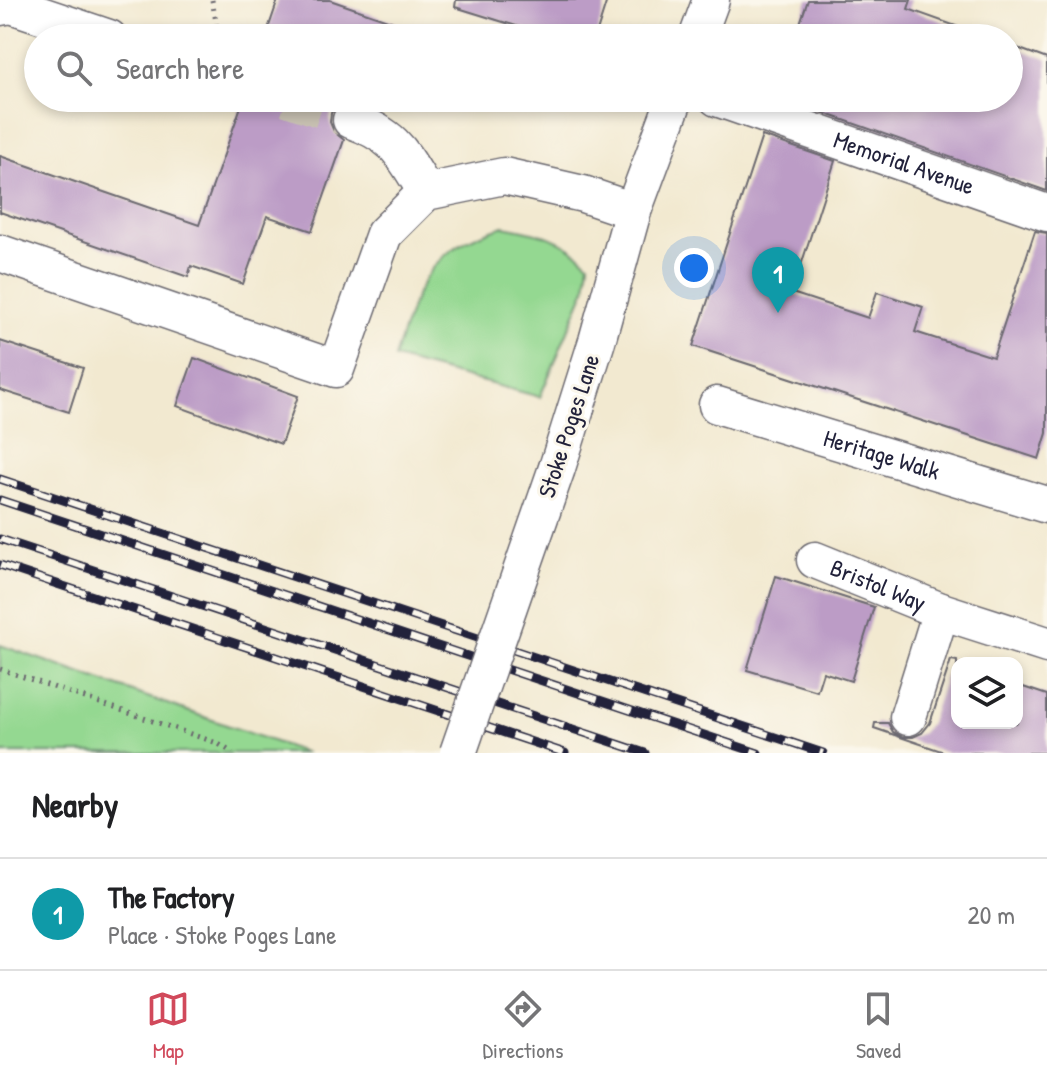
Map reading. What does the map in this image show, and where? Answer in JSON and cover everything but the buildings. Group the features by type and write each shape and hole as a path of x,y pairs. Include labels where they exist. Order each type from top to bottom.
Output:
{"street":[{"path":"702,24 711,0"},
{"path":"0,7 11,5 67,24"},
{"name":"Stoke Poges Lane","path":"458,753 557,468 633,211 670,112"},
{"name":"Memorial Avenue","path":"757,112 1047,213"},
{"path":"351,120 371,127 397,145 426,192"},
{"path":"0,253 336,369 384,234 426,192 504,176 583,194 633,211"},
{"name":"Heritage Walk","path":"717,405 1047,505"},
{"name":"Bristol Way","path":"815,560 941,611 1047,645"},
{"name":"Bristol Way","path":"908,717 941,611"}],"path":[{"path":"212,0 216,24"},
{"path":"0,669 217,743 233,753"}],"green space":[{"path":"504,226 550,237 570,247 589,263 586,288 540,397 394,358 410,310 428,274 457,247"},
{"path":"0,645 306,753 0,753"}],"tunnel":[{"path":"328,112 351,120"}],"railway":[{"path":"0,479 823,753"},
{"path":"0,500 758,753"},
{"path":"0,539 645,753"},
{"path":"0,565 565,753"}],"place":[{"name":"The Factory","path":"778,313"}]}
